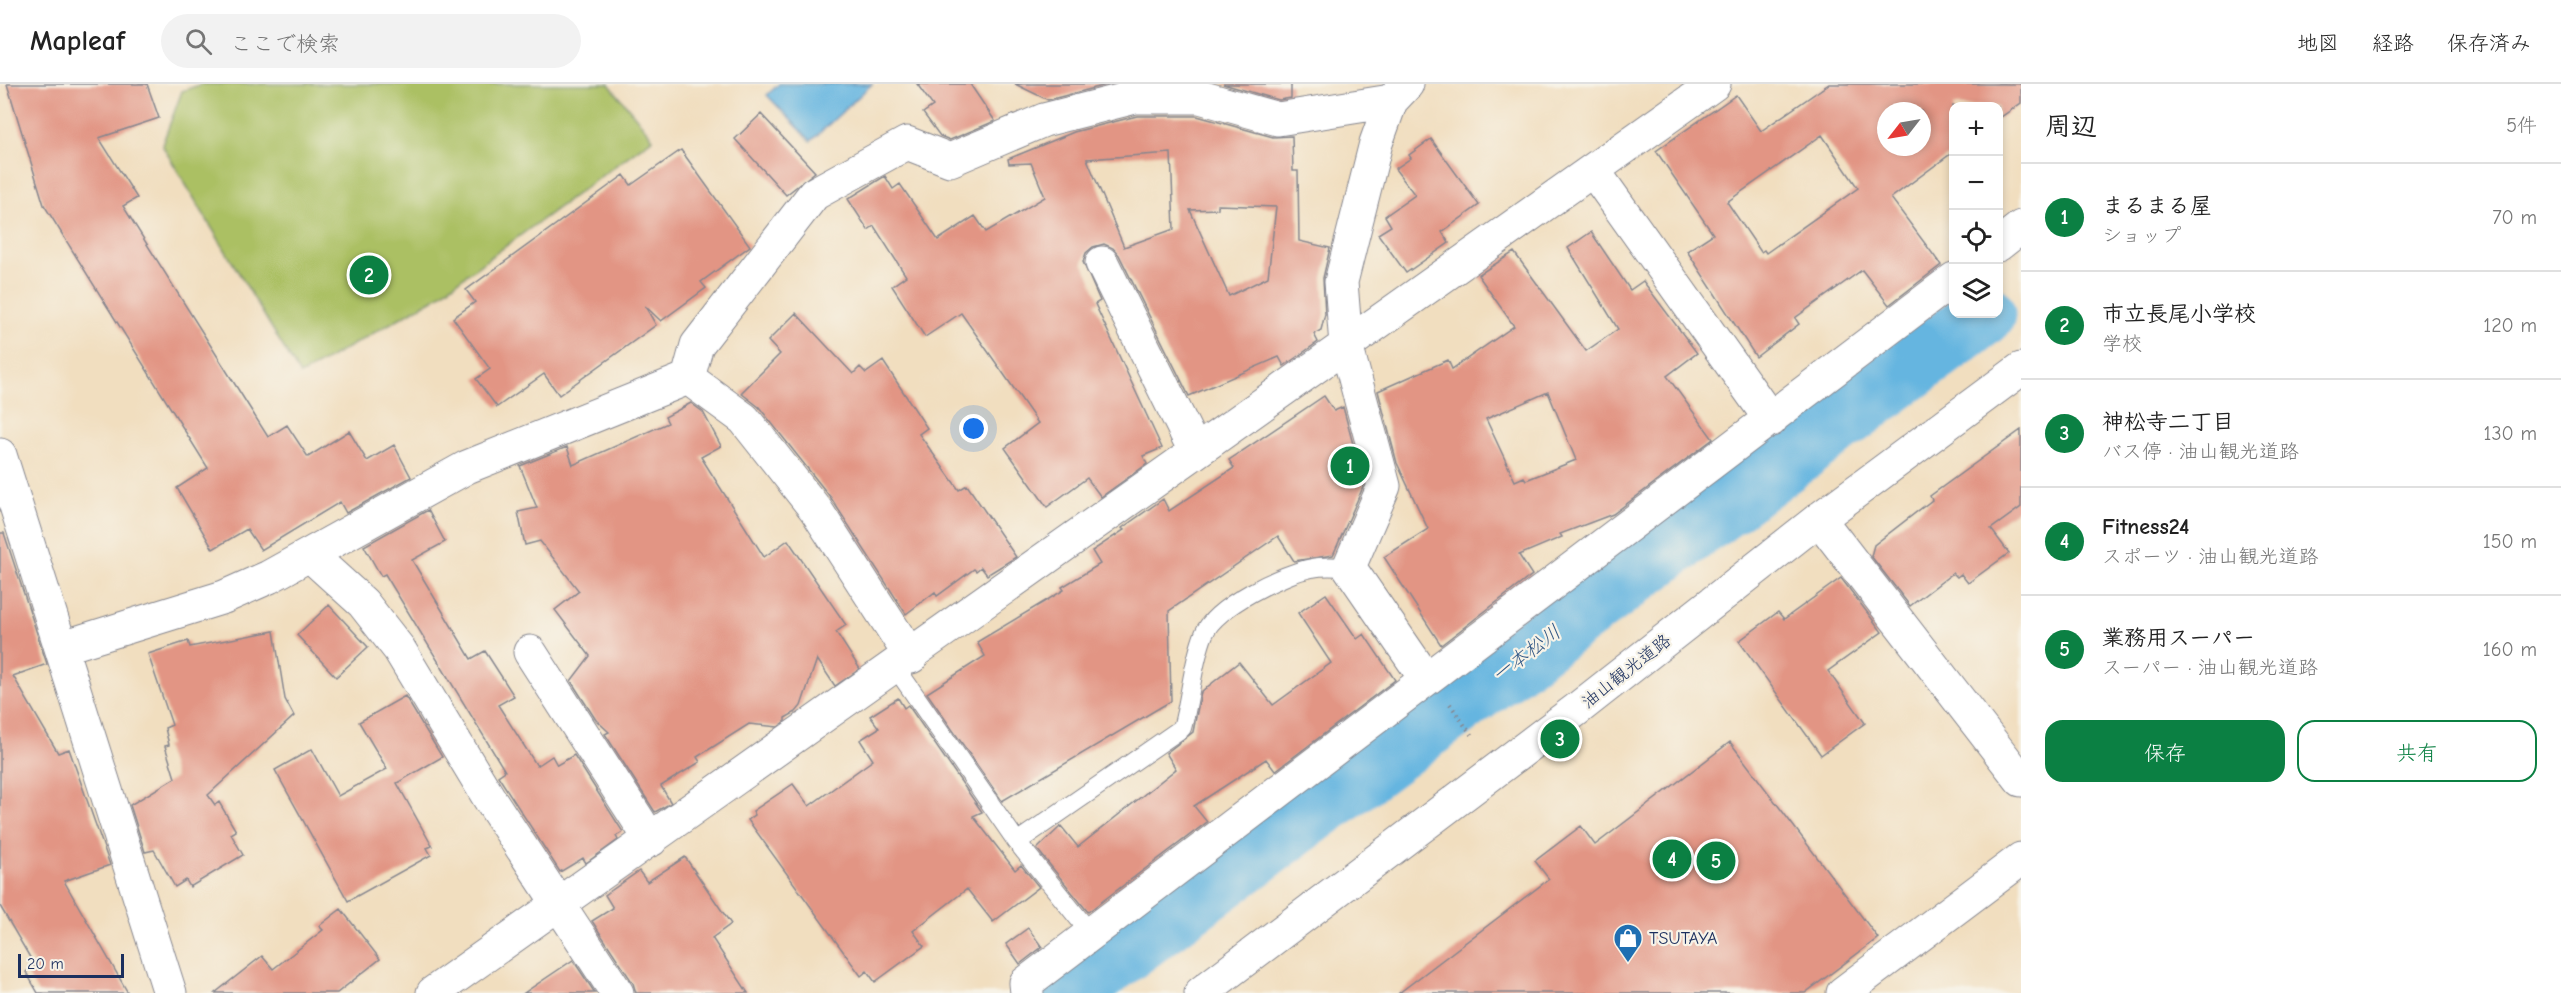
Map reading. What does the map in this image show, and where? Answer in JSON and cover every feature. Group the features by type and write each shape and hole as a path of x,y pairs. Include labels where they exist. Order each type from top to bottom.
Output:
{"street":[{"path":"433,993 904,663 1195,450 1714,84"},
{"path":"688,378 697,345 814,194 907,143 950,160 1044,120 1134,90 1200,97 1278,119 1399,92"},
{"path":"1399,92 1376,143 1341,282 1346,345 1384,486 1349,567 1436,689"},
{"path":"1593,170 1771,420"},
{"path":"2003,241 2021,227"},
{"path":"1102,263 1195,450"},
{"path":"1027,993 1026,983 1091,934 1436,689 1771,420 1949,282"},
{"name":"油山観光道路","path":"1202,993 1576,710 1819,519 2021,369"},
{"path":"63,647 224,597 270,577 467,467 688,378"},
{"path":"688,378 744,419 816,510 904,663"},
{"path":"0,455 6,496 63,647 170,993"},
{"path":"1819,519 2021,780"},
{"path":"310,555 363,603 399,649 489,798 617,993"},
{"path":"530,652 651,840"},
{"path":"1843,993 2021,859"}],"lane":[{"path":"1017,842 1182,729 1192,690 1194,666 1204,631 1224,612 1272,581 1313,567 1349,567"},
{"path":"904,663 1017,842 1091,934"}],"path":[{"path":"1436,689 1472,736"}],"green space":[{"path":"202,84 609,84 653,138 435,298 300,375 162,145 182,91"}],"water":[{"path":"779,84 872,84 811,141 767,95"}],"building":[{"path":"7,84 147,84 159,118 99,138 137,198 123,206 268,437 287,425 308,457 349,431 367,461 394,445 411,477 346,513 340,502 261,550 247,529 213,549 177,488 208,468 44,205"},
{"path":"917,84 970,84 995,121 950,140 940,136 923,113 933,106"},
{"path":"1015,84 1110,84 1048,100"},
{"path":"1223,84 1291,84 1291,98 1279,100"},
{"path":"1829,84 2021,84 2021,103 2003,116 2003,102 1949,102 1949,155 1891,198 1941,265 1889,305 1862,270 1795,318 1799,324 1756,357 1687,251 1713,234 1656,151 1736,95 1761,131","holes":["1822,135 1858,188 1766,253 1764,250 1761,252 1727,202"]},
{"path":"761,114 815,172 786,195 735,139"},
{"path":"1137,116 1197,116 1273,137 1292,136 1293,171 1298,171 1299,241 1330,248 1323,278 1325,314 1321,330 1314,334 1318,342 1284,366 1279,357 1189,396 1119,255 1113,248 1104,244 1093,247 1086,253 1083,262 1100,301 1095,304 1162,448 1143,456 1147,464 1101,497 1087,478 1047,507 1005,448 1038,423 961,313 925,337 892,286 906,276 874,226 868,230 848,199 885,176 893,189 900,184 938,240 975,216 986,232 1045,197 1031,163 1009,164 1008,159 1074,132","holes":["1171,153 1174,229 1124,247 1087,159","1218,205 1276,207 1268,277 1229,296 1190,210 1218,209"]},
{"path":"1431,139 1479,205 1442,232 1449,243 1406,273 1378,234 1391,226 1385,216 1415,195 1395,169"},
{"path":"681,150 750,246 701,282 706,288 661,321 645,306 656,325 559,395 544,374 497,407 476,379 490,369 453,318 475,302 466,290 624,175 631,185"},
{"path":"1591,232 1630,290 1643,281 1697,353 1667,376 1713,439 1613,514 1560,534 1562,537 1519,555 1532,575 1441,645 1384,557 1428,529 1397,463 1378,391 1448,360 1452,369 1514,326 1478,275 1514,252 1586,351 1618,329 1568,248","holes":["1548,392 1576,460 1526,480 1524,477 1515,481 1486,419"]},
{"path":"796,313 853,374 860,367 866,373 883,361 927,428 919,434 959,490 967,485 1016,557 987,575 981,567 976,571 974,569 937,596 935,592 906,614 831,498 759,407 741,393 780,354 768,341"},
{"path":"1324,396 1334,411 1343,407 1364,485 1333,555 1294,561 1278,536 1169,611 1171,701 1002,801 927,693 985,656 977,642 1064,590 1062,587 1100,564 1092,551 1124,530 1122,528 1163,499 1169,511 1234,468 1229,460"},
{"path":"691,403 703,412 721,446 701,457 764,557 788,540 846,625 836,632 860,669 835,686 817,659 801,706 796,712 785,718 785,722 778,727 749,724 697,757 700,762 661,786 671,803 655,812 605,734 609,732 596,720 571,681 590,656 555,610 579,591 540,541 525,545 518,512 537,508 520,466 567,447 573,465 668,423 665,417"},
{"path":"2021,430 2021,507 1991,529 2009,553 1968,583 1961,574 1957,577 1953,573 1910,606 1871,556 1874,545 1932,500 1930,496"},
{"path":"428,510 445,542 412,560 471,659 485,651 514,696 498,705 537,766 552,756 557,765 574,755 623,832 616,836 618,840 586,863 583,858 560,872 498,776 505,771 385,574 381,576 364,546"},
{"path":"0,533 4,533 47,664 13,676 58,753 69,749 110,865 64,881 128,993 38,993 26,972 35,966 0,906"},
{"path":"1841,578 1882,632 1828,671 1865,723 1821,755 1739,641 1778,612 1784,619"},
{"path":"1326,594 1357,639 1364,634 1395,680 1275,771 1266,759 1194,806 1207,822 1088,912 1037,849 1061,826 1078,847 1176,769 1166,753 1193,732 1201,692 1239,662 1273,705 1331,663 1298,613"},
{"path":"329,605 368,647 336,677 297,635"},
{"path":"274,631 285,699 294,716 208,795 215,805 219,802 236,831 231,834 243,855 190,887 186,880 175,887 154,850 145,852 130,805 175,778 165,746 169,745 165,728 172,725 148,654 188,641 190,647"},
{"path":"405,696 442,757 397,783 432,846 427,848 431,855 348,901 275,770 312,749 338,796 387,769 359,722"},
{"path":"898,698 904,708 908,705 982,812 973,816 1015,870 1021,865 1039,887 993,922 967,889 913,931 924,946 875,982 867,971 861,976 748,820 755,815 753,811 793,784 809,806 873,760 860,740 879,728 870,716"},
{"path":"1730,742 1878,938 1805,993 1399,993 1549,879 1535,861 1581,826 1595,845"},
{"path":"685,857 731,924 712,938 748,993 636,993 633,983 592,921 613,908 605,895 639,871 647,882"},
{"path":"341,909 380,959 337,993 215,993 262,956 273,969 323,930 319,926"},
{"path":"1028,928 1042,947 1020,964 1006,944"},
{"path":"573,960 595,993 524,993"}],"waterway":[{"name":"一本松川","path":"1068,993 1979,318"}],"place":[{"name":"市立長尾小学校","path":"369,275"},
{"name":"まるまる屋","path":"1350,466"},
{"name":"神松寺二丁目","path":"1560,739"},
{"name":"Fitness24","path":"1672,859"},
{"name":"業務用スーパー","path":"1716,861"},
{"name":"TSUTAYA","path":"1628,964"}]}
